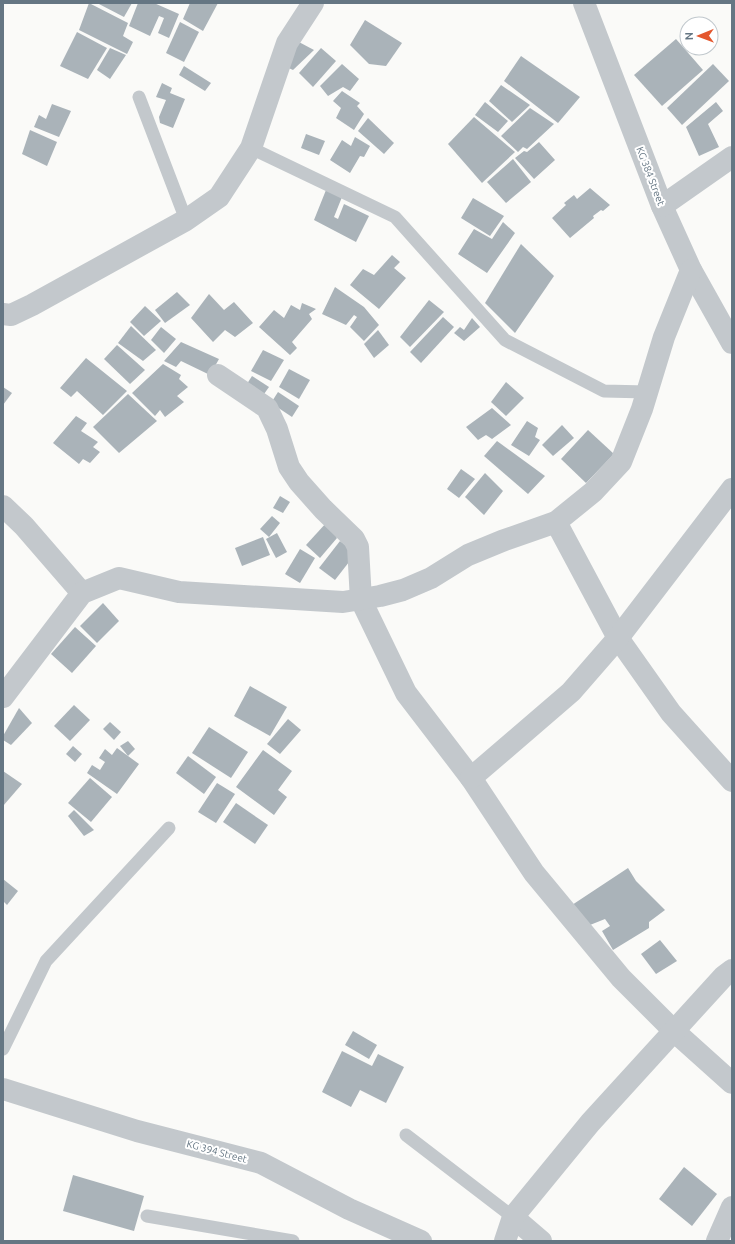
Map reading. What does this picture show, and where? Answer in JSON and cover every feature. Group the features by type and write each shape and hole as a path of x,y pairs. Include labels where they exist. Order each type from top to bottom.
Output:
{"street":[{"path":"3,314 12,315 32,305 186,220 219,197 251,148 286,42 313,3"},
{"name":"KG 384 Street","path":"584,3 662,206 691,270 732,344"},
{"path":"662,206 732,157"},
{"path":"3,697 82,592 119,578 179,592 343,602 361,600 403,590 431,578 468,555 556,522 593,492 621,462 647,392 664,337 691,270"},
{"path":"218,375 267,408 277,429 289,467 299,482 323,509 354,538 358,547 361,600 406,693 471,778 534,873 621,978 674,1031 732,1083"},
{"path":"471,778 572,692 618,638 732,489"},
{"path":"3,506 24,526 82,592"},
{"path":"556,522 618,638 671,713 732,781"},
{"path":"505,1241 513,1217 590,1123 724,976 732,970"},
{"name":"KG 394 Street","path":"3,1089 137,1131 261,1163 349,1209 421,1241"},
{"path":"717,1241 732,1207"},
{"path":"513,1217 541,1241"}],"lane":[{"path":"139,97 186,220"},
{"path":"251,148 395,217 505,340 604,391 647,392"},
{"path":"3,1050 46,961 169,828"},
{"path":"406,1135 513,1217"},
{"path":"147,1216 293,1241"}],"building":[{"path":"89,3 128,23 123,36 133,42 127,54 79,30"},
{"path":"97,3 132,3 124,17"},
{"path":"138,3 154,3 179,14 169,38 158,33 164,18 159,16 150,36 129,26"},
{"path":"190,3 218,3 203,31 183,19"},
{"path":"365,20 402,43 386,66 369,64 350,45"},
{"path":"180,22 199,32 184,62 166,53"},
{"path":"77,32 107,48 88,79 60,66"},
{"path":"676,39 679,42 679,56 691,56 703,70 662,106 634,75"},
{"path":"297,41 314,50 293,70 282,65"},
{"path":"110,48 126,55 110,79 97,70"},
{"path":"321,48 336,61 313,87 299,73"},
{"path":"521,56 580,97 558,123 504,81"},
{"path":"342,64 359,79 350,91 343,87 328,96 320,86"},
{"path":"713,64 729,81 682,125 667,108"},
{"path":"184,66 211,83 205,91 179,75"},
{"path":"162,83 172,88 170,93 185,99 173,128 160,123 159,117 166,100 156,97"},
{"path":"501,85 530,105 512,122 489,101"},
{"path":"342,91 360,103 357,106 364,114 354,130 336,118 341,108 333,101"},
{"path":"485,102 508,121 498,132 475,115"},
{"path":"716,102 723,111 708,124 719,147 699,156 686,127"},
{"path":"52,104 71,111 59,137 34,127 39,115 46,119"},
{"path":"530,108 554,124 527,149 523,147 518,152 501,136"},
{"path":"474,117 515,152 482,183 448,144"},
{"path":"368,118 394,143 384,154 358,131"},
{"path":"30,130 57,142 47,166 22,154"},
{"path":"306,134 325,141 319,155 301,148"},
{"path":"355,137 370,146 364,157 360,156 350,173 330,160 342,140 351,146"},
{"path":"539,142 555,160 534,179 515,158 524,151 527,152"},
{"path":"513,159 531,182 506,203 487,182"},
{"path":"590,188 610,205 603,211 601,210 593,216 594,218 570,238 552,218 566,205 564,203 574,195 577,199"},
{"path":"326,190 342,197 334,217 338,219 344,204 369,216 356,242 314,220"},
{"path":"473,198 504,216 490,236 461,218"},
{"path":"503,222 515,233 487,273 458,254 474,229 492,239"},
{"path":"521,244 554,276 515,333 485,303"},
{"path":"392,255 400,262 394,268 406,278 379,309 350,285 363,269 374,275"},
{"path":"335,287 364,307 379,325 364,341 350,327 357,317 354,315 346,325 322,314"},
{"path":"177,292 190,305 165,323 155,310"},
{"path":"209,294 224,310 234,302 253,323 235,337 225,330 213,342 191,318"},
{"path":"429,300 444,312 410,347 400,337"},
{"path":"302,303 316,309 309,314 312,319 292,342 297,348 290,355 259,327 274,310 284,318 291,305 300,310"},
{"path":"145,306 161,321 144,336 130,322"},
{"path":"443,317 454,327 421,363 410,352"},
{"path":"472,318 480,327 464,341 454,333 460,327 464,330"},
{"path":"131,326 156,350 143,361 118,343"},
{"path":"161,327 176,339 164,353 151,340"},
{"path":"378,330 389,345 374,358 364,344"},
{"path":"181,342 219,359 210,375 181,361 176,367 164,361"},
{"path":"117,345 145,370 130,384 104,359"},
{"path":"263,350 284,360 271,381 251,371"},
{"path":"86,358 127,391 103,415 77,391 71,397 60,388"},
{"path":"163,364 181,375 179,379 188,387 177,396 184,402 165,417 160,410 155,416 132,393"},
{"path":"289,369 310,380 299,399 279,387"},
{"path":"252,376 269,387 264,394 245,387"},
{"path":"506,382 524,398 506,416 491,402"},
{"path":"3,387 12,393 3,405"},
{"path":"278,392 299,406 292,417 271,403"},
{"path":"128,394 157,421 119,453 93,427"},
{"path":"492,408 511,425 492,439 486,435 478,440 466,427"},
{"path":"76,416 87,423 81,431 98,442 93,447 100,452 90,463 83,459 79,464 53,443"},
{"path":"527,421 538,428 535,437 540,440 529,456 511,445"},
{"path":"562,425 574,438 553,456 542,445"},
{"path":"588,430 614,454 586,483 561,459"},
{"path":"497,441 545,476 528,494 484,456"},
{"path":"461,469 475,479 459,498 447,489"},
{"path":"485,473 503,491 484,515 465,497"},
{"path":"280,496 290,502 283,513 273,508"},
{"path":"272,516 280,523 269,537 260,529"},
{"path":"327,522 337,538 320,558 306,545"},
{"path":"277,533 287,552 276,558 266,539"},
{"path":"263,537 270,555 242,566 235,548"},
{"path":"340,541 356,553 335,580 319,568"},
{"path":"300,549 315,558 300,583 285,574"},
{"path":"103,603 119,621 97,643 80,626"},
{"path":"75,627 96,646 72,673 51,654"},
{"path":"250,686 287,707 270,736 234,716"},
{"path":"74,705 90,720 70,741 54,726"},
{"path":"19,708 32,723 11,745 3,740 3,736"},
{"path":"288,719 301,730 280,754 267,744"},
{"path":"110,722 121,732 114,740 103,729"},
{"path":"209,727 248,752 231,778 192,753"},
{"path":"128,741 135,749 128,756 120,746"},
{"path":"73,746 82,754 75,762 66,754"},
{"path":"117,748 139,764 117,794 87,773 92,765 100,770 105,762 99,758 105,749 112,755"},
{"path":"263,750 292,771 278,790 287,797 274,815 236,787"},
{"path":"188,756 216,777 204,794 176,773"},
{"path":"3,771 22,784 3,806"},
{"path":"90,778 112,797 91,822 68,803"},
{"path":"217,783 235,794 216,823 198,812"},
{"path":"236,803 268,825 255,844 223,822"},
{"path":"74,810 94,830 84,836 68,816"},
{"path":"628,868 636,881 665,910 649,922 649,928 613,950 602,931 610,926 605,919 585,927 572,905"},
{"path":"3,879 18,891 7,905 3,901"},
{"path":"660,940 677,961 656,974 641,954"},
{"path":"353,1031 377,1045 369,1059 345,1045"},
{"path":"342,1051 372,1066 378,1054 404,1067 386,1103 360,1090 351,1107 322,1092"},
{"path":"684,1167 717,1194 692,1226 659,1199"},
{"path":"73,1175 144,1196 134,1231 63,1211"}]}
